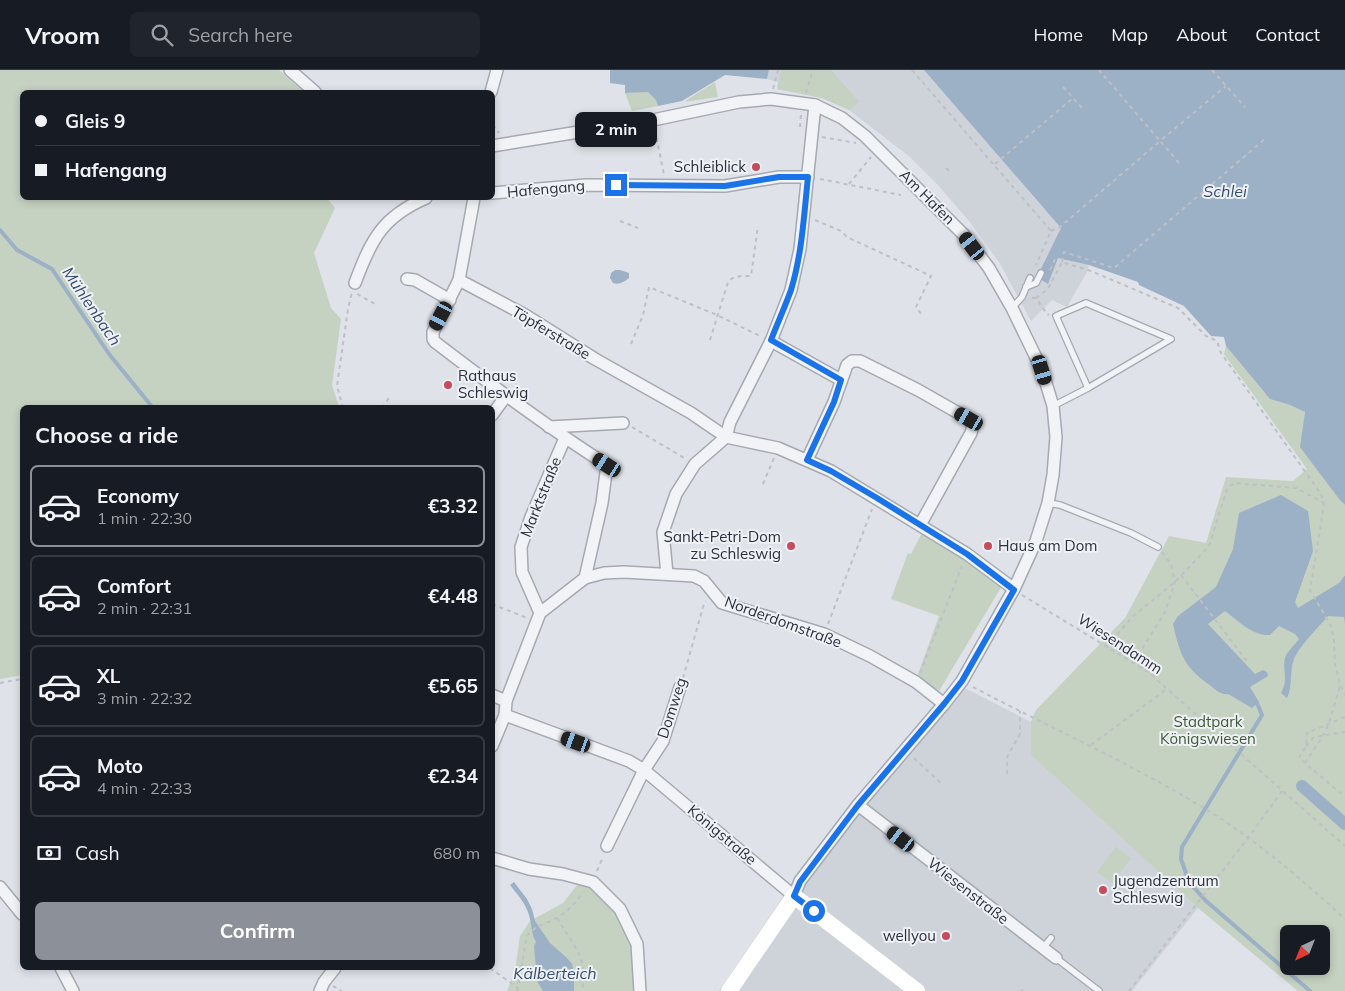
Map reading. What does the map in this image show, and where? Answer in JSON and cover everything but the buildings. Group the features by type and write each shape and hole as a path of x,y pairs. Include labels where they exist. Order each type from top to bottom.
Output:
{"street":[{"path":"290,70 313,90"},
{"path":"492,90 497,70"},
{"name":"Am Hafen","path":"495,146 653,120 739,102 771,98 815,105 842,118 865,136 964,235 989,268 1012,308 1042,370 1053,406 1056,437 1053,475 1048,504 1036,541 1014,590 962,681 858,805 800,882 794,896"},
{"path":"667,574 663,532 676,494 695,464 726,437 730,422 771,340 791,290 800,249 815,105"},
{"name":"Hafengang","path":"495,193 586,185 725,186 779,177 808,177"},
{"path":"355,283 367,250 377,233 398,214 421,200"},
{"path":"474,200 459,280 433,332 432,338 506,396 607,465 602,503 585,578 538,617 506,701 505,715 495,739"},
{"path":"408,279 415,280 450,300"},
{"name":"Töpferstraße","path":"459,280 525,315 595,359 691,413 726,437"},
{"path":"771,340 841,380"},
{"path":"807,460 834,402 847,365 852,361 860,361 918,390 969,419 973,425 971,433 920,525"},
{"path":"495,411 506,396"},
{"path":"549,427 623,423"},
{"path":"726,437 778,448 831,471 967,554 1014,590"},
{"name":"Marktstraße","path":"538,617 522,572 521,547 531,517 565,438"},
{"name":"Norderdomstraße","path":"585,578 604,573 624,572 694,576 704,581 722,603 824,634 870,656 916,682 944,704"},
{"name":"Domweg","path":"606,846 644,770 663,741 680,687"},
{"path":"495,696 506,701"},
{"name":"Königstraße","path":"505,715 629,762 644,770 794,896 918,991"},
{"name":"Wiesenstraße","path":"858,805 1056,958"},
{"path":"495,859 529,869 563,874 593,882 620,909 636,944 640,991"},
{"path":"0,887 20,912"},
{"path":"728,991 794,896"},
{"path":"62,970 73,991"},
{"path":"320,991 333,970"}],"lane":[{"path":"1026,286 1036,283 1041,273"},
{"path":"1012,308 1022,298 1030,278"},
{"path":"1053,406 1088,388 1171,339 1086,303 1056,316 1088,388"},
{"path":"1048,504 1069,509 1131,533 1158,546"},
{"path":"1043,948 1051,938"},
{"path":"1056,958 1098,991"}],"path":[{"path":"771,98 778,70"},
{"path":"912,70 1051,232"},
{"path":"1099,70 1179,163"},
{"path":"1212,70 1245,107"},
{"path":"1030,278 1051,232 1060,227 1226,86"},
{"path":"1063,87 1084,110"},
{"path":"994,164 1073,98"},
{"path":"653,120 666,186"},
{"path":"812,135 856,144 865,136"},
{"path":"1022,298 1036,298 1048,289 1062,262 1064,252 1114,268 1266,138"},
{"path":"849,184 878,148"},
{"path":"946,168 950,172"},
{"path":"808,177 901,195"},
{"path":"804,214 841,231 847,237 931,276 916,307 922,315"},
{"path":"620,221 638,228"},
{"path":"710,340 728,282 732,278 739,276 751,276 758,226"},
{"path":"1062,262 1091,271 1178,308 1206,336 1217,341 1220,353 1321,494 1324,503 1310,590 1331,626 1334,640 1335,664 1340,685 1345,695"},
{"path":"631,344 643,315 649,288 717,315 771,340"},
{"path":"342,405 338,386 352,292 375,304"},
{"path":"1036,298 1047,314 1056,316"},
{"path":"384,405 391,395"},
{"path":"623,423 666,445 695,464"},
{"path":"762,484 778,448"},
{"path":"1106,647 1132,617 1175,582 1209,546 1227,489 1234,484 1296,488 1324,503"},
{"path":"824,634 877,498"},
{"path":"1134,662 1165,612 1175,582 1171,564 1158,546"},
{"path":"920,671 967,554"},
{"path":"1181,575 1249,664"},
{"name":"Wiesendamm","path":"1014,590 1106,647 1134,662 1282,791"},
{"name":"Domweg","path":"680,687 703,607 712,592"},
{"path":"495,605 538,617"},
{"path":"0,683 20,678"},
{"path":"962,681 1091,745 1201,806 1296,874 1345,919"},
{"path":"1305,763 1329,723 1340,685"},
{"path":"1091,745 1167,689"},
{"path":"1007,774 1007,757 1020,734 1020,711"},
{"path":"1306,746 1307,733 1345,717"},
{"path":"1345,732 1314,737 1298,758 1345,797"},
{"path":"905,749 943,785"},
{"path":"1129,991 1248,838 1282,791 1345,846"},
{"path":"493,970 518,989 525,941 530,932 540,925 557,918 580,957 584,969 583,991"}],"shaded area":[{"path":"769,70 924,70 1061,228 1058,258 1089,265 1067,307 1052,300 1031,321 999,262 969,221 937,184 910,157 849,110 822,98 777,89 778,82 767,79"},
{"path":"953,682 1031,722 1031,755 1198,908 1132,991 719,991 799,873 932,711"}],"green space":[{"path":"0,70 279,70 302,90 20,90 20,200 329,200 335,208 314,253 331,308 341,319 332,385 338,405 20,405 20,675 0,679"},
{"path":"781,70 831,70 859,102 849,110 822,98 777,89"},
{"path":"715,82 718,97 685,102 688,99"},
{"path":"648,91 656,100 658,106 632,111 625,93"},
{"name":"Stadtpark Königswiesen","path":"1226,346 1270,399 1305,412 1301,447 1345,505 1345,575 1339,583 1345,626 1345,991 1298,991 1198,908 1031,755 1031,722 1036,710 1125,618 1169,536 1206,543 1226,477 1293,481 1307,469 1224,354"},
{"path":"922,533 1003,584 939,691 917,677 939,616 891,599 908,553 911,554"},
{"path":"1116,847 1131,858 1112,883 1097,872"},
{"path":"581,880 594,885 618,911 634,942 638,991 507,991 515,971 520,936 530,921 563,903"}],"water":[{"path":"610,70 769,70 767,79 725,75 682,101 658,106 656,100 648,92 625,93 625,85 610,83"},
{"name":"Schlei","path":"924,70 1345,70 1345,505 1300,447 1305,412 1270,399 1226,346 1224,337 1211,336 1184,306 1139,285 1138,282 1089,265 1058,258 1048,284 1037,277 1061,228"},
{"path":"615,270 629,273 629,278 621,283 613,283 610,278 611,273"},
{"path":"1281,495 1308,511 1313,551 1295,602 1298,608 1339,583 1345,575 1345,626 1344,617 1328,616 1305,642 1294,659 1287,698 1281,693 1285,683 1284,663 1287,653 1299,639 1295,634 1279,626 1270,635 1264,635 1246,627 1225,611 1208,624 1255,674 1263,670 1267,672 1268,676 1250,687 1259,702 1252,708 1228,694 1219,692 1195,673 1184,660 1173,624 1178,616 1216,587 1233,549 1239,513"},
{"name":"Kälberteich","path":"514,882 527,899 535,921 550,943 572,964 574,991 543,991 537,981 534,946 536,942 528,911 510,885"}],"waterway":[{"name":"Mühlenbach","path":"0,230 17,250 52,269 109,354 151,405"},
{"path":"1257,703 1262,715 1182,847 1181,859 1189,882 1206,901 1310,991"},
{"path":"1302,786 1345,824"}],"place":[{"name":"Schleiblick","path":"756,167"},
{"name":"Rathaus Schleswig","path":"448,385"},
{"name":"Sankt-Petri-Dom zu Schleswig","path":"791,546"},
{"name":"Haus am Dom","path":"988,546"},
{"name":"Jugendzentrum Schleswig","path":"1103,890"},
{"name":"wellyou","path":"946,936"}],"route":[{"path":"616,185 725,186 779,177 808,177 800,249 791,290 771,340 841,380 834,402 807,460 831,471 877,498 967,554 1014,590 962,681 858,805 800,882 794,896 814,911"}]}
